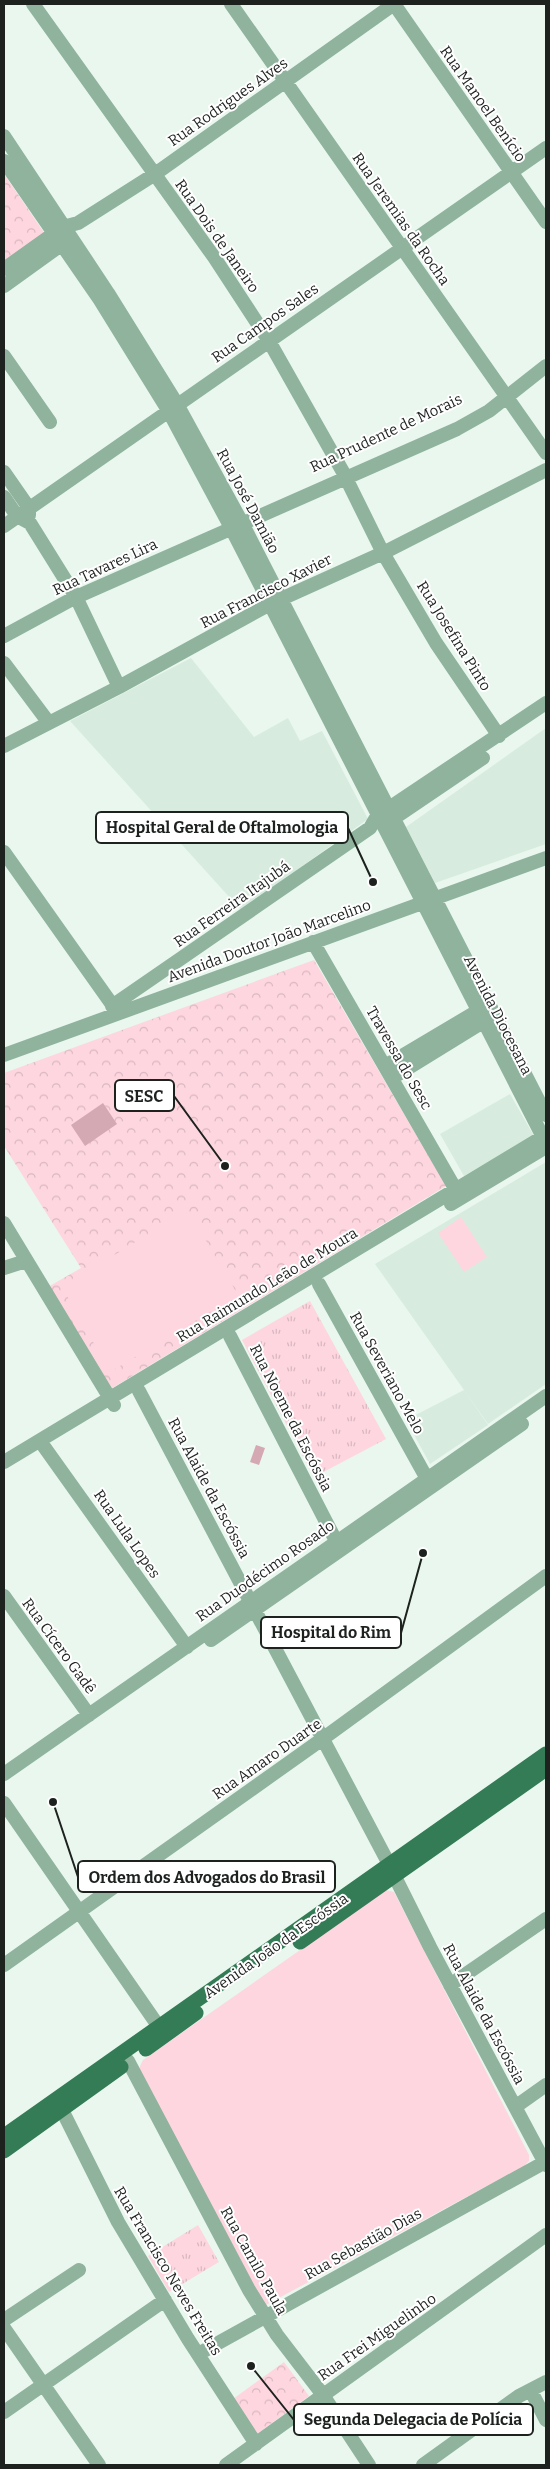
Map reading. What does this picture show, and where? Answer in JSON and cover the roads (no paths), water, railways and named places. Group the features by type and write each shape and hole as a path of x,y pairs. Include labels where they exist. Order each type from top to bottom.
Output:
{"main road":[{"name":"Avenida João da Escóssia","path":"4,2151 393,1871 546,1754"},
{"name":"Avenida João da Escóssia","path":"4,2136 160,2027 546,1770"}],"street":[{"name":"Rua Dois de Janeiro","path":"33,4 214,257 269,340 344,475 383,552"},
{"name":"Rua Jeremias da Rocha","path":"231,4 546,453"},
{"name":"Rua Rodrigues Alves","path":"4,286 78,223 155,174 394,4"},
{"name":"Rua Manoel Benício","path":"394,4 546,222"},
{"name":"Rua José Damião","path":"4,136 100,300 172,407 275,601 382,820 427,900"},
{"name":"Rua Campos Sales","path":"4,526 172,407 546,148"},
{"name":"Rua José Damião","path":"4,161 62,236"},
{"name":"Rua Rodrigues Alves","path":"4,269 62,236"},
{"name":"Rua Prudente de Morais","path":"505,393 546,355"},
{"path":"4,356 50,422"},
{"name":"Rua Prudente de Morais","path":"234,526 344,475 457,429 505,393 546,366"},
{"name":"Rua Francisco Xavier","path":"4,746 119,687 275,601 383,552 546,470"},
{"path":"4,472 29,508 30,523 76,597 119,687"},
{"path":"4,497 17,516 30,523"},
{"name":"Rua Tavares Lira","path":"4,636 76,597 234,526"},
{"name":"Rua Josefina Pinto","path":"383,552 436,643 499,736"},
{"path":"4,663 49,722"},
{"name":"Rua Ferreira Itajubá","path":"115,1010 546,703"},
{"name":"Rua Ferreira Itajubá","path":"382,820 546,713"},
{"path":"4,852 115,1010"},
{"name":"Avenida Doutor João Marcelino","path":"4,1055 115,1010 313,942 546,858"},
{"name":"Avenida Diocesana","path":"427,900 486,1013 545,1141"},
{"name":"Travessa do Sesc","path":"313,942 456,1190"},
{"path":"388,1072 486,1013"},
{"name":"Avenida Diocesana","path":"486,1013 546,1115"},
{"name":"Rua Raimundo Leão de Moura","path":"4,1464 43,1444 456,1190 545,1141"},
{"name":"Rua Raimundo Leão de Moura","path":"112,1402 139,1391 319,1284 545,1141"},
{"path":"4,1223 112,1402"},
{"path":"4,1258 24,1257"},
{"path":"4,1268 24,1257"},
{"name":"Rua Severiano Melo","path":"319,1284 426,1478"},
{"name":"Rua Noeme da Escóssia","path":"230,1336 336,1541"},
{"name":"Rua Alaide da Escóssia","path":"139,1391 545,2163"},
{"name":"Rua Duodécimo Rosado","path":"4,1785 253,1605 336,1541 546,1396"},
{"name":"Rua Duodécimo Rosado","path":"4,1774 187,1647 253,1605 546,1407"},
{"name":"Rua Lula Lopes","path":"43,1444 187,1647"},
{"name":"Rua Amaro Duarte","path":"4,1964 321,1740 546,1576"},
{"name":"Rua Cícero Gadê","path":"4,1596 89,1715"},
{"path":"4,1803 160,2027"},
{"path":"450,1985 546,1919"},
{"name":"Rua Camilo Paula","path":"128,2061 265,2317 323,2395 369,2465"},
{"path":"515,2107 546,2085"},
{"name":"Rua Francisco Neves Freitas","path":"62,2110 103,2193 165,2300 256,2444"},
{"name":"Rua Sebastião Dias","path":"198,2354 545,2163"},
{"name":"Rua Frei Miguelinho","path":"226,2465 546,2235"},
{"path":"4,2320 78,2270"},
{"path":"4,2412 165,2300"},
{"path":"4,2328 99,2465"},
{"path":"423,2465 519,2396 546,2382"},
{"path":"530,2391 546,2420"}],"place":[{"name":"Hospital Geral de Oftalmologia","path":"373,882"},
{"name":"SESC","path":"225,1166"},
{"name":"Hospital do Rim","path":"423,1553"},
{"name":"Ordem dos Advogados do Brasil","path":"53,1802"},
{"name":"Segunda Delegacia de Polícia","path":"251,2366"}]}
